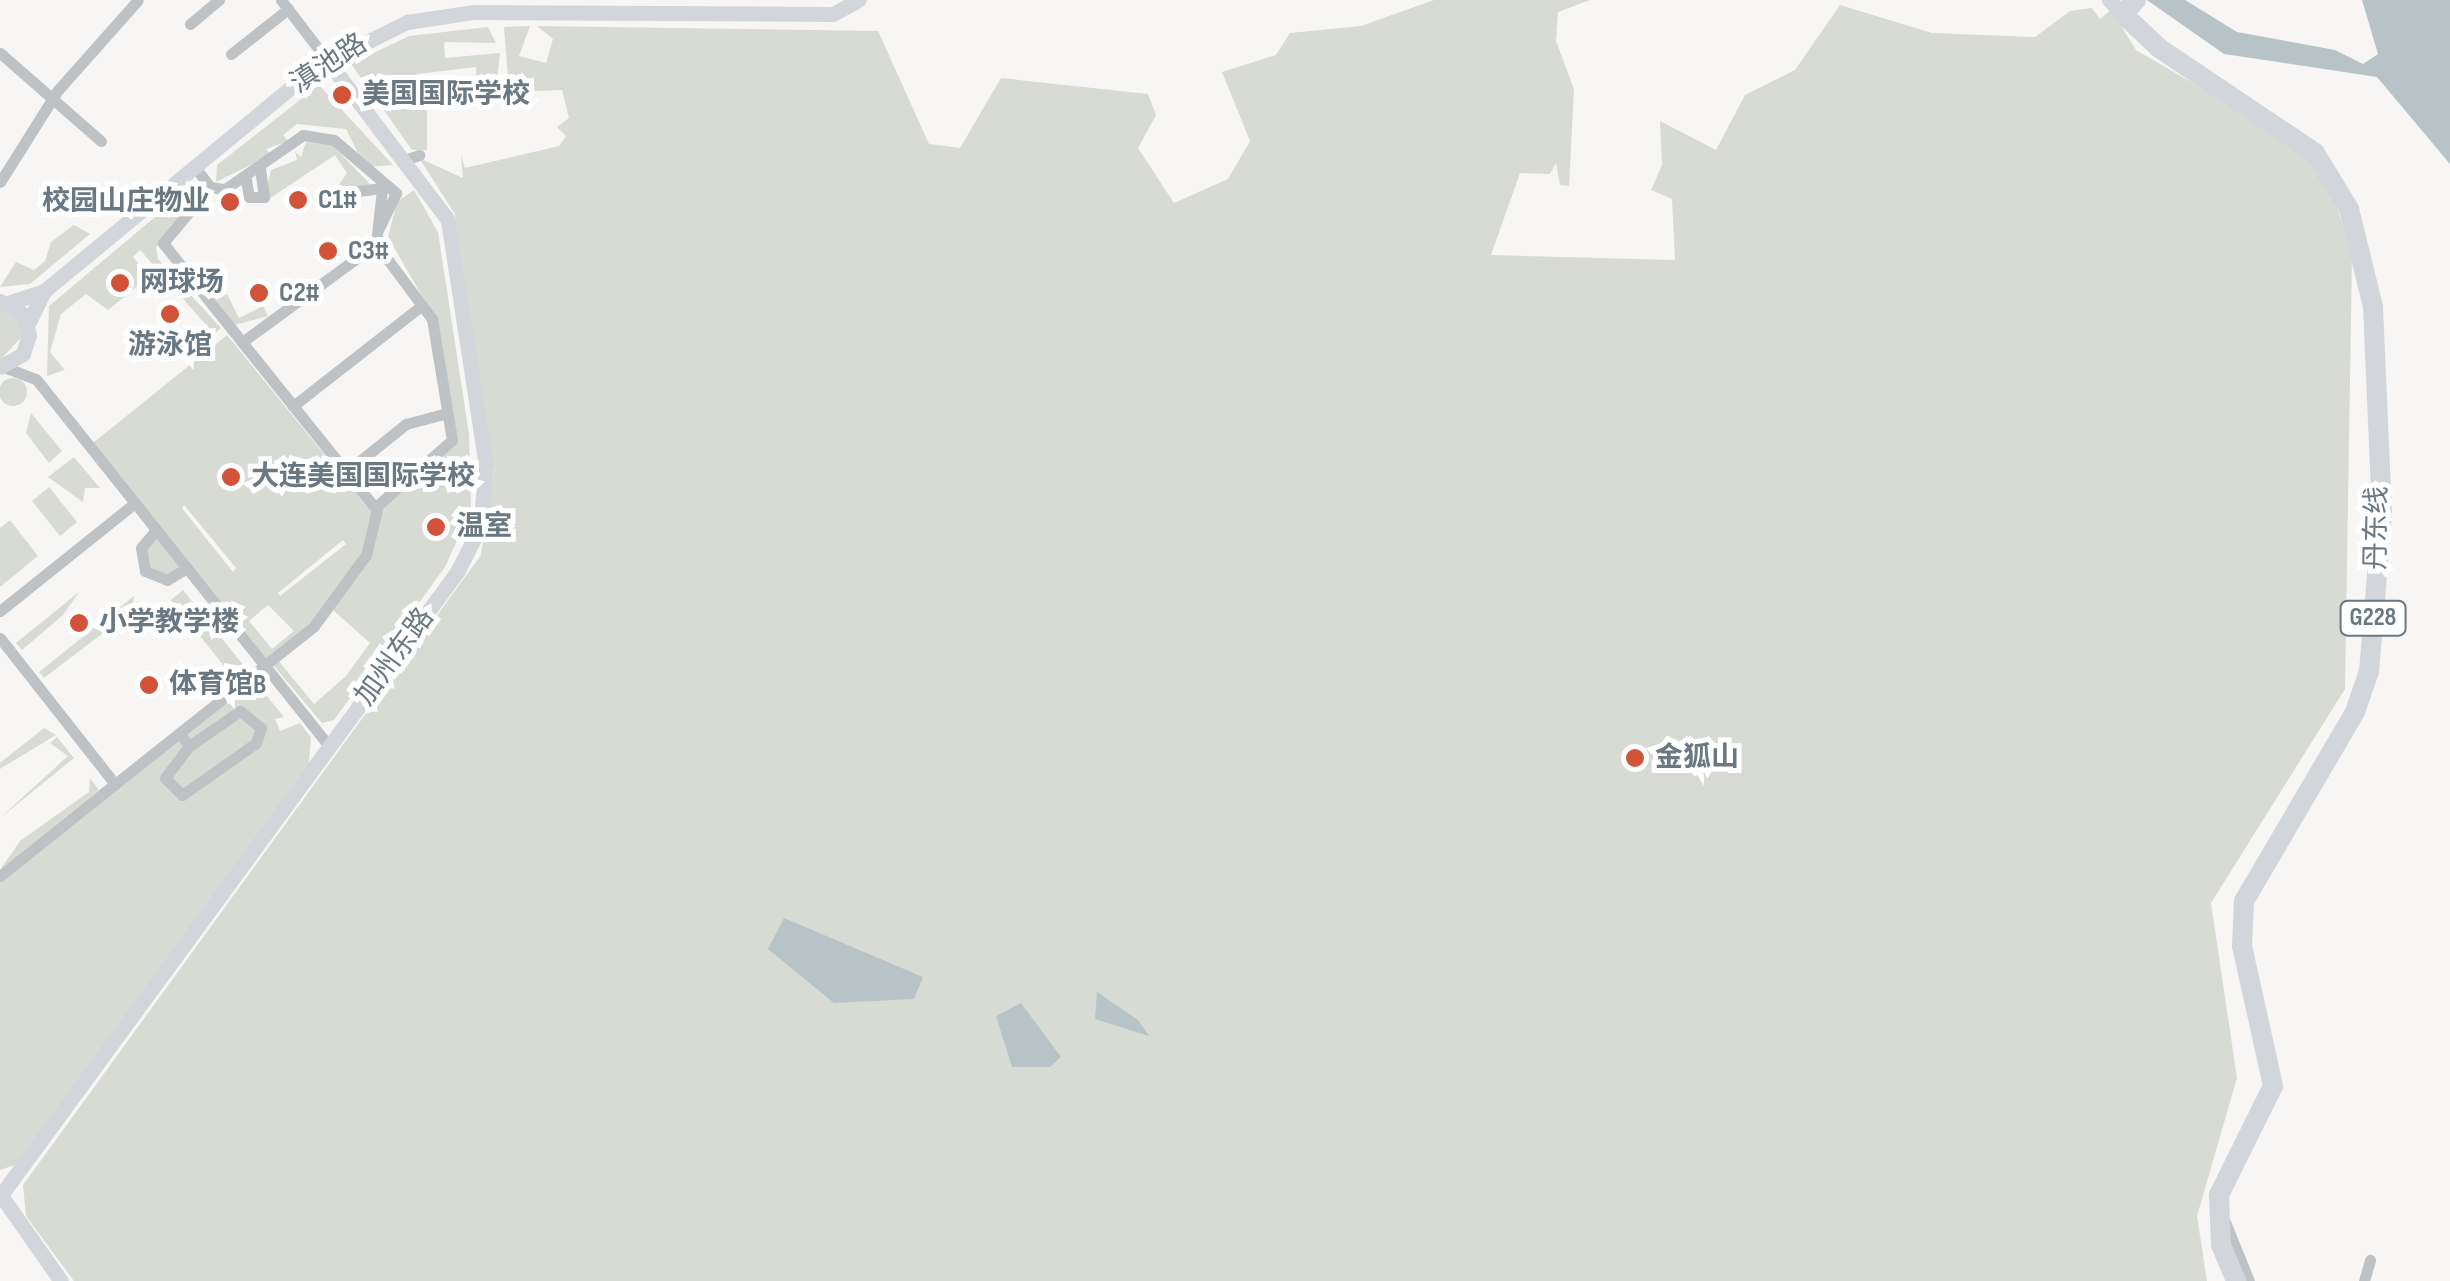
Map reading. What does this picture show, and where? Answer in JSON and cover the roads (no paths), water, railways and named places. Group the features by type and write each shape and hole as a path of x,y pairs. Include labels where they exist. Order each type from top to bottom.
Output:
{"highway":[{"name":"丹东线","path":"2123,5 2203,82 2315,153 2350,209 2373,307 2382,514 2369,671 2355,712 2244,901 2242,946 2273,1086 2231,1164 2217,1213"},
{"path":"2217,1213 2236,1281"}],"street":[{"path":"0,182 54,98 138,0"},
{"path":"190,24 219,0"},
{"name":"滇池路","path":"44,291 327,60 380,32 442,15 604,6 833,14 858,0"},
{"path":"231,54 284,4 327,60"},
{"path":"0,53 100,141"},
{"name":"加州东路","path":"0,1195 457,572 483,512 486,466 448,220 414,162 327,60"},
{"path":"0,876 265,665 344,589 374,536 376,508 163,244 210,187 246,180 303,135 334,140 387,188 389,222 378,230 376,244 432,319 451,445 376,508"},
{"path":"358,191 387,188 414,162"},
{"path":"194,167 210,187"},
{"path":"246,180 246,194 264,197 260,170"},
{"path":"242,342 376,244"},
{"path":"44,291 28,324 28,346 36,379 330,747"},
{"path":"4,302 44,291"},
{"path":"4,302 28,324"},
{"path":"293,406 421,306"},
{"path":"2,367 28,346"},
{"path":"2,367 36,379"},
{"path":"346,472 406,424 447,414"},
{"path":"0,611 134,503"},
{"path":"156,530 140,548 145,571 167,580 187,568"},
{"path":"0,638 94,766 116,784"},
{"path":"240,710 262,728 256,743 182,794 166,772 189,746 240,710"},
{"path":"179,733 189,746"},
{"path":"0,1195 61,1281"},
{"path":"2217,1213 2229,1216 2249,1281"},
{"path":"2364,1281 2370,1260"}],"place":[{"name":"美国国际学校","path":"342,95"},
{"name":"C1#","path":"298,200"},
{"name":"校园山庄物业","path":"230,202"},
{"name":"C3#","path":"328,251"},
{"name":"网球场","path":"120,283"},
{"name":"C2#","path":"259,293"},
{"name":"游泳馆","path":"170,314"},
{"name":"大连美国国际学校","path":"231,477"},
{"name":"温室","path":"436,527"},
{"name":"小学教学楼","path":"79,623"},
{"name":"体育馆B","path":"149,685"},
{"name":"金狐山","path":"1635,758"}]}
